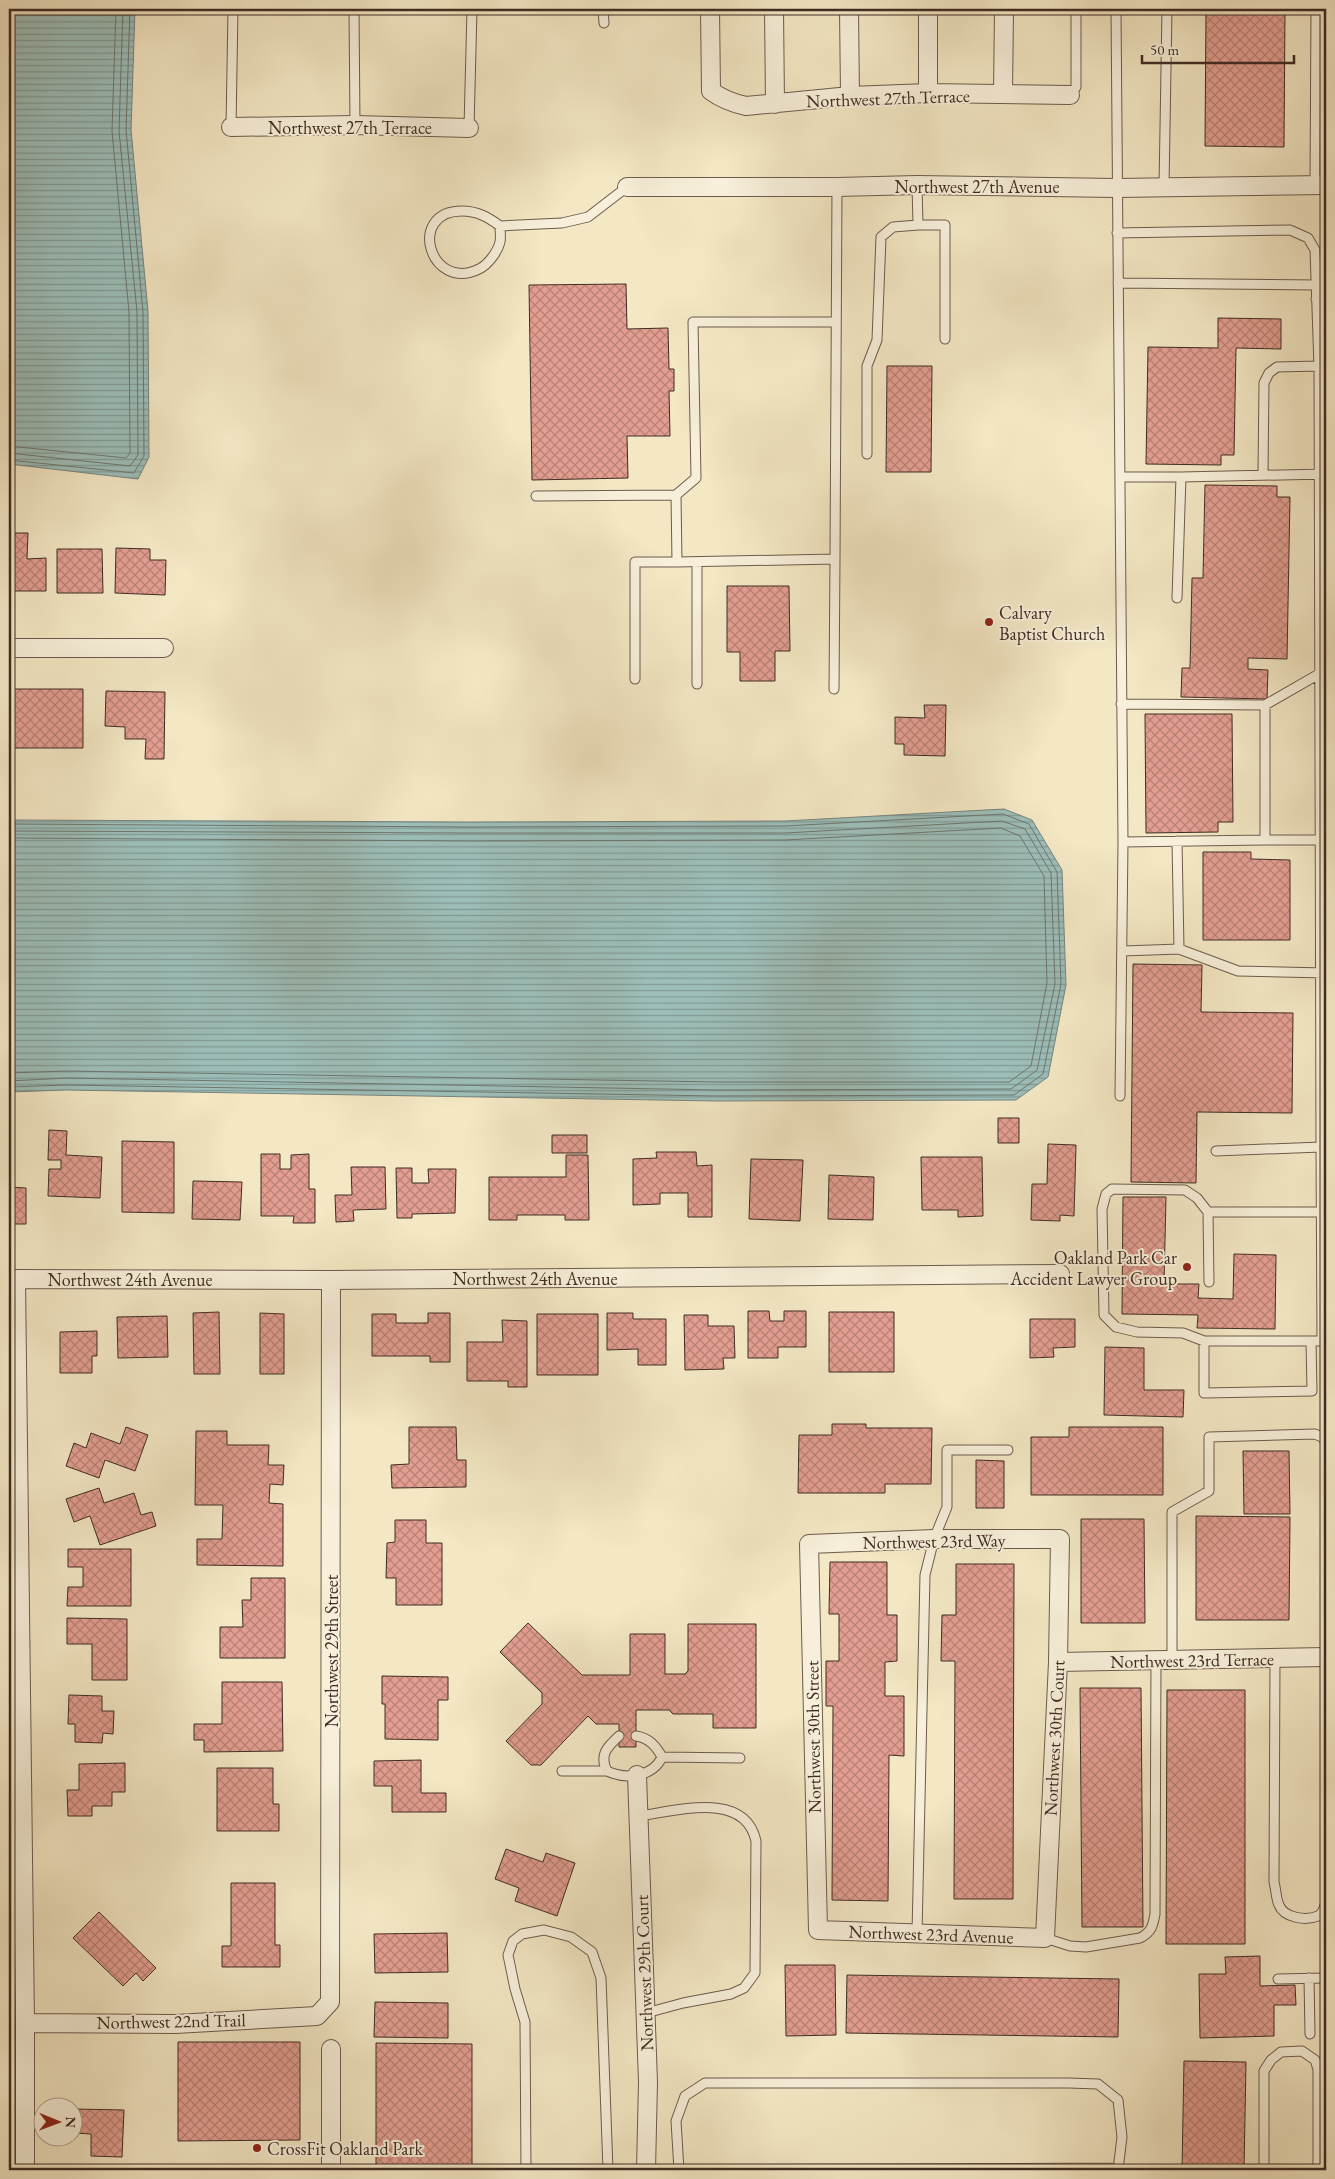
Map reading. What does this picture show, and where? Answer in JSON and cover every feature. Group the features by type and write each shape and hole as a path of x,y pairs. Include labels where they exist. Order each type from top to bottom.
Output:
{"street":[{"name":"Northwest 27th Terrace","path":"710,9 711,91 721,98 740,104 775,104 850,96 928,94 1070,95"},
{"path":"774,9 775,104"},
{"path":"849,9 850,96"},
{"path":"928,9 928,94"},
{"path":"1003,94 1004,9"},
{"name":"Northwest 27th Terrace","path":"231,127 355,124 469,128"},
{"name":"Northwest 27th Avenue","path":"627,187 837,187 917,184 1116,188 1320,185"},
{"path":"9,648 164,648"},
{"name":"Northwest 24th Avenue","path":"12,1279 332,1280 1060,1274"},
{"path":"12,1279 25,2023 25,2170"},
{"name":"Northwest 29th Street","path":"317,2016 330,2002 332,1280"},
{"name":"Northwest 23rd Way","path":"809,1544 934,1539 1060,1539"},
{"name":"Northwest 30th Court","path":"1045,1938 1058,1662 1060,1539"},
{"name":"Northwest 30th Street","path":"809,1544 818,1930"},
{"name":"Northwest 23rd Terrace","path":"1058,1662 1326,1657"},
{"name":"Northwest 29th Court","path":"637,1775 648,2082 646,2170"},
{"name":"Northwest 23rd Avenue","path":"818,1930 1045,1938"},
{"name":"Northwest 22nd Trail","path":"25,2023 175,2024 317,2016"},
{"path":"331,2049 331,2170"}],"lane":[{"path":"231,127 232,9"},
{"path":"354,9 355,124"},
{"path":"469,128 472,9"},
{"path":"603,9 604,23"},
{"path":"1070,95 1076,87 1076,9"},
{"path":"1116,9 1116,188 1123,842 1120,1096"},
{"path":"1164,187 1167,9"},
{"path":"1316,9 1320,185"},
{"path":"917,184 918,225"},
{"path":"500,226 500,242 492,256 484,267 471,273 457,274 443,268 434,257 429,245 430,230 436,219 450,211 466,211 486,215 500,226 562,223 588,217 627,187"},
{"path":"834,689 837,187"},
{"path":"868,454 867,366 877,340 881,237 894,227 945,225 945,339"},
{"path":"1117,233 1290,230 1308,238 1315,250 1322,474 1323,659 1319,674 1324,973 1324,1341 1204,1341 1183,1333 1138,1332 1116,1328 1104,1315 1102,1209 1106,1194 1112,1189 1185,1190 1197,1198 1208,1212 1209,1282"},
{"path":"1118,283 1315,285"},
{"path":"1316,299 1326,299"},
{"path":"536,496 676,495 696,478 693,322 836,322"},
{"path":"1263,474 1264,383 1269,373 1277,367 1319,366"},
{"path":"1120,478 1322,474"},
{"path":"1178,598 1181,477"},
{"path":"676,495 677,562"},
{"path":"635,679 635,562 835,560"},
{"path":"697,562 697,684"},
{"path":"1121,704 1265,705 1319,674"},
{"path":"1265,705 1265,840"},
{"path":"1123,842 1323,840"},
{"path":"1177,841 1179,949"},
{"path":"1123,951 1179,949 1238,971 1324,973"},
{"path":"1216,1151 1323,1147"},
{"path":"1208,1212 1324,1212"},
{"path":"1204,1341 1204,1393 1312,1391 1311,1341"},
{"path":"1045,1938 1070,1946 1086,1947 1140,1938 1147,1935 1152,1928 1155,1914 1164,1660 1172,1512 1209,1491 1209,1437 1314,1434 1326,1441 1326,1653"},
{"path":"917,1934 925,1575 934,1539 947,1507 947,1450 1008,1450"},
{"path":"1275,1658 1274,1882 1279,1906 1287,1915 1306,1918 1319,1916 1324,1911 1326,1903"},
{"path":"607,1771 603,1763 606,1748 619,1736"},
{"path":"636,1736 648,1740 656,1746 662,1756"},
{"path":"562,1771 607,1771 624,1776 637,1775 652,1770 659,1764 662,1756"},
{"path":"662,1756 740,1758"},
{"path":"639,1816 713,1806 743,1816 754,1831 756,1842 755,1973 744,1988 731,1994 683,2003 646,2013"},
{"path":"526,2170 525,2022 522,2007 514,1989 508,1955 513,1941 522,1934 544,1930 571,1937 592,1952 601,1978 608,2170"},
{"path":"1310,1978 1310,2034"},
{"path":"1278,1979 1326,1978"},
{"path":"1264,2170 1264,2071 1271,2060 1281,2052 1302,2051 1316,2060 1318,2069 1318,2170"},
{"path":"705,2083 1098,2084 1118,2100 1122,2137 1118,2169 679,2170 676,2121 685,2096 705,2083"}],"water":[{"path":"9,9 135,9 131,130 148,311 149,457 138,479 9,464"},
{"path":"1004,809 1032,820 1062,870 1066,985 1048,1077 1016,1100 717,1101 66,1090 9,1092 9,820 785,821"}],"building":[{"path":"1206,9 1285,9 1284,147 1205,146"},
{"path":"626,284 627,329 668,328 669,369 674,369 674,391 669,391 670,436 627,436 628,478 532,480 529,285"},
{"path":"1218,318 1281,319 1281,349 1236,348 1234,455 1221,455 1221,465 1146,464 1148,347 1218,348"},
{"path":"887,366 932,366 931,472 886,472"},
{"path":"1205,485 1277,486 1277,497 1290,497 1287,659 1248,658 1248,669 1268,670 1267,699 1181,697 1182,668 1190,668 1192,578 1203,578"},
{"path":"9,533 28,533 27,559 46,558 46,591 9,591"},
{"path":"116,548 150,549 150,560 166,560 165,595 115,593"},
{"path":"57,549 102,549 103,593 57,593"},
{"path":"727,586 789,586 790,651 775,651 775,681 740,681 740,652 727,652"},
{"path":"11,689 83,689 83,748 11,748"},
{"path":"106,691 165,692 164,759 145,759 146,739 125,739 125,727 105,726"},
{"path":"924,705 946,705 945,756 904,755 904,744 895,744 895,717 925,718"},
{"path":"1145,714 1232,714 1233,822 1218,822 1218,832 1146,833"},
{"path":"1203,852 1251,852 1251,859 1290,860 1290,940 1203,940"},
{"path":"1133,964 1202,965 1201,1012 1293,1013 1292,1113 1197,1112 1196,1183 1131,1182"},
{"path":"998,1118 1019,1118 1019,1143 998,1143"},
{"path":"49,1130 67,1131 66,1155 102,1157 100,1198 48,1196 49,1169 61,1169 61,1160 48,1160"},
{"path":"552,1135 587,1135 587,1153 552,1153"},
{"path":"122,1141 174,1142 174,1213 122,1212"},
{"path":"1048,1144 1076,1145 1074,1216 1060,1215 1060,1221 1031,1220 1032,1184 1047,1184"},
{"path":"656,1152 696,1152 697,1166 712,1165 712,1217 688,1217 688,1193 660,1193 660,1204 633,1205 633,1159 657,1158"},
{"path":"261,1154 280,1154 280,1169 291,1169 291,1155 309,1154 309,1189 315,1189 315,1223 293,1223 294,1216 261,1216"},
{"path":"566,1155 588,1155 589,1220 565,1220 565,1215 517,1215 517,1220 489,1220 489,1177 566,1177"},
{"path":"921,1157 982,1157 983,1216 958,1217 958,1210 922,1210"},
{"path":"751,1159 803,1160 800,1221 749,1219"},
{"path":"351,1167 385,1167 386,1209 353,1210 354,1221 336,1222 335,1195 352,1195"},
{"path":"396,1168 412,1168 412,1183 429,1183 428,1169 456,1169 455,1213 412,1214 412,1218 397,1218"},
{"path":"829,1175 874,1177 873,1220 828,1219"},
{"path":"193,1181 242,1182 240,1220 192,1219"},
{"path":"9,1187 26,1188 26,1224 9,1224"},
{"path":"1123,1197 1166,1197 1164,1284 1199,1284 1198,1298 1233,1299 1234,1254 1276,1255 1275,1329 1197,1328 1198,1315 1122,1314"},
{"path":"748,1311 769,1311 770,1321 784,1321 784,1311 806,1311 806,1347 778,1347 778,1358 748,1358"},
{"path":"219,1312 220,1374 194,1374 193,1313"},
{"path":"829,1312 894,1312 894,1372 829,1372"},
{"path":"260,1313 284,1314 284,1374 260,1374"},
{"path":"428,1313 450,1313 450,1362 430,1362 430,1356 372,1356 372,1314 396,1314 396,1323 428,1323"},
{"path":"607,1313 633,1313 633,1319 666,1319 666,1365 638,1365 638,1349 607,1350"},
{"path":"537,1314 598,1314 598,1375 537,1375"},
{"path":"684,1315 708,1315 708,1326 734,1326 735,1358 723,1358 724,1369 685,1370"},
{"path":"167,1316 168,1357 118,1358 117,1317"},
{"path":"1030,1319 1075,1319 1075,1347 1053,1348 1054,1357 1030,1358"},
{"path":"502,1320 527,1321 527,1387 508,1387 508,1381 467,1381 467,1342 503,1342"},
{"path":"97,1331 97,1356 92,1356 92,1373 60,1373 60,1332"},
{"path":"1105,1347 1144,1348 1144,1390 1184,1390 1183,1417 1104,1415"},
{"path":"832,1424 866,1424 866,1428 932,1428 931,1484 885,1484 885,1493 798,1493 799,1435 832,1435"},
{"path":"126,1427 148,1435 135,1471 105,1460 99,1478 66,1466 74,1443 86,1448 91,1433 120,1444"},
{"path":"409,1427 456,1427 457,1460 466,1460 466,1487 392,1488 391,1465 409,1464"},
{"path":"1069,1427 1163,1427 1163,1495 1031,1495 1031,1437 1069,1437"},
{"path":"196,1431 227,1431 227,1445 269,1445 268,1465 284,1465 283,1485 270,1484 269,1503 283,1504 283,1566 197,1565 197,1539 222,1539 223,1505 195,1505"},
{"path":"1243,1451 1289,1451 1290,1514 1244,1514"},
{"path":"976,1460 1004,1461 1004,1508 976,1508"},
{"path":"99,1488 104,1503 134,1493 141,1515 152,1512 156,1526 100,1545 90,1516 74,1522 66,1499"},
{"path":"1196,1516 1290,1517 1289,1620 1196,1620"},
{"path":"1081,1519 1144,1519 1145,1623 1081,1623"},
{"path":"395,1520 426,1520 426,1543 442,1543 442,1605 396,1605 396,1578 386,1578 387,1543 395,1542"},
{"path":"68,1549 131,1549 131,1606 67,1606 68,1587 83,1587 83,1567 68,1567"},
{"path":"830,1562 887,1562 887,1615 897,1615 897,1661 885,1662 885,1696 904,1696 904,1756 889,1755 888,1901 832,1900 833,1706 826,1706 826,1661 839,1661 839,1614 829,1614"},
{"path":"956,1564 1014,1564 1013,1899 954,1899 955,1661 941,1661 942,1615 956,1615"},
{"path":"251,1578 285,1578 285,1658 220,1658 220,1627 243,1627 242,1600 251,1600"},
{"path":"67,1618 127,1619 127,1680 92,1680 92,1644 67,1644"},
{"path":"528,1623 582,1675 630,1675 630,1634 665,1634 665,1674 685,1674 688,1671 688,1624 756,1624 756,1728 713,1728 713,1714 673,1714 669,1710 636,1710 636,1747 619,1747 619,1724 596,1724 588,1716 541,1765 531,1765 506,1741 542,1704 542,1693 500,1652"},
{"path":"382,1676 448,1677 448,1700 438,1700 438,1740 385,1739 385,1704 382,1704"},
{"path":"222,1682 282,1682 283,1751 204,1752 204,1740 194,1740 194,1724 222,1724"},
{"path":"1080,1688 1141,1688 1143,1927 1082,1927"},
{"path":"1167,1690 1245,1690 1245,1944 1166,1944"},
{"path":"69,1695 102,1696 102,1711 114,1711 113,1734 103,1733 102,1743 75,1742 75,1724 68,1724"},
{"path":"421,1760 421,1793 446,1793 446,1812 392,1812 392,1786 374,1786 374,1761"},
{"path":"125,1763 125,1792 112,1792 112,1806 92,1806 92,1816 68,1816 67,1790 79,1790 79,1764"},
{"path":"217,1768 273,1768 273,1804 279,1804 279,1831 217,1831"},
{"path":"506,1849 543,1862 546,1853 575,1863 557,1916 515,1901 519,1888 495,1879"},
{"path":"231,1883 275,1883 275,1945 280,1945 280,1967 222,1967 222,1946 231,1946"},
{"path":"99,1912 156,1968 143,1981 136,1973 123,1986 73,1938"},
{"path":"447,1933 448,1972 375,1973 374,1934"},
{"path":"1260,1956 1260,1986 1295,1985 1296,2005 1274,2005 1274,2036 1200,2038 1199,1974 1226,1974 1225,1957"},
{"path":"785,1965 835,1965 836,2035 786,2036"},
{"path":"847,1975 1119,1979 1118,2037 846,2033"},
{"path":"375,2002 448,2003 448,2038 374,2037"},
{"path":"178,2042 300,2042 300,2140 178,2141"},
{"path":"376,2043 472,2044 472,2170 376,2170"},
{"path":"1184,2061 1246,2062 1244,2170 1182,2170"},
{"path":"82,2109 124,2110 122,2157 91,2156 91,2134 82,2134"}],"place":[{"name":"Calvary Baptist Church","path":"989,622"},
{"name":"Oakland Park Car Accident Lawyer Group","path":"1187,1267"},
{"name":"CrossFit Oakland Park","path":"257,2148"}]}
